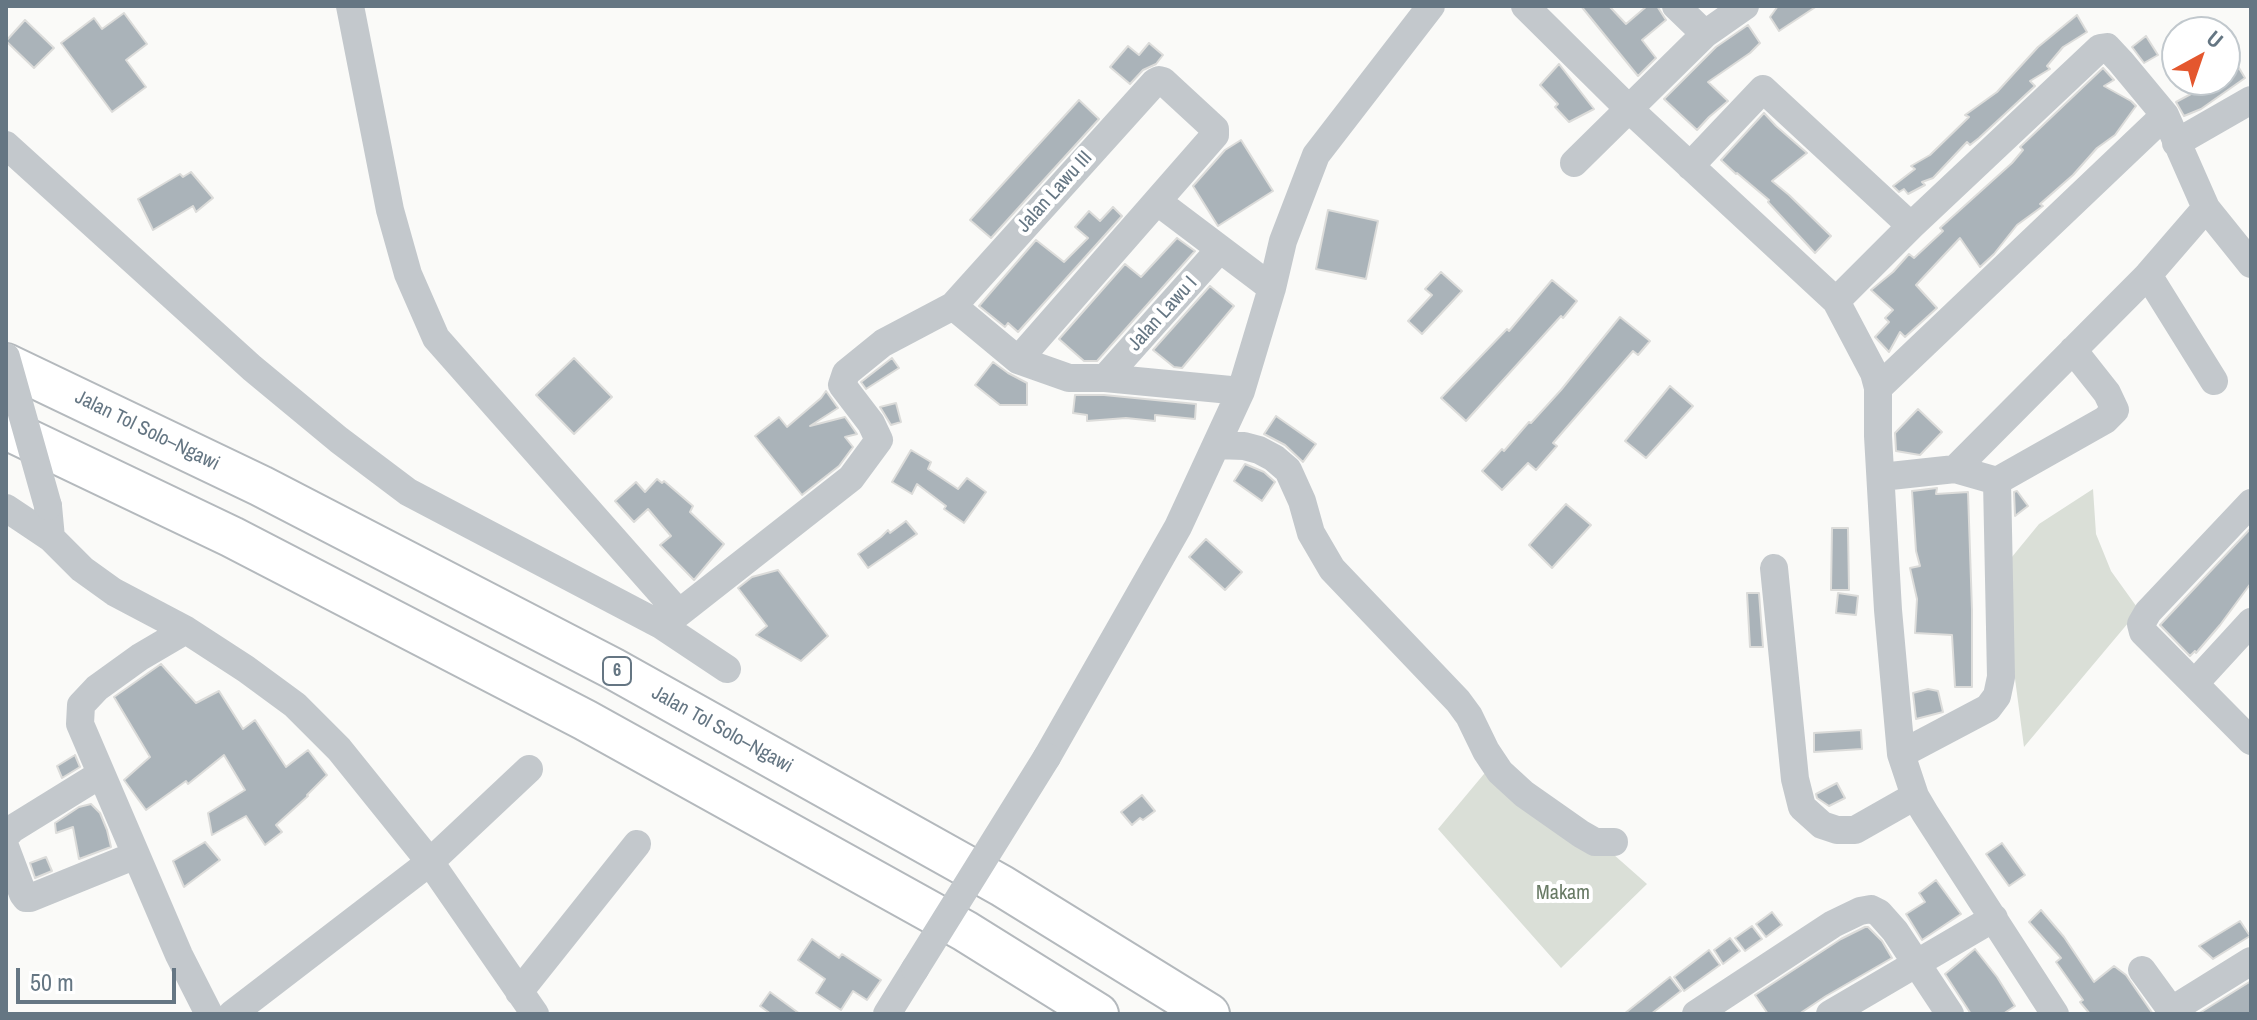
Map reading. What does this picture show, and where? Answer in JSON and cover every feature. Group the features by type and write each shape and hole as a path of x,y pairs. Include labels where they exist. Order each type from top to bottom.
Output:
{"highway":[{"name":"Jalan Tol Solo–Ngawi","path":"6,364 261,486 612,668 1002,886 1209,1014"},
{"path":"6,429 232,537 585,720 965,931 1098,1014"}],"street":[{"path":"350,6 390,210 408,274 436,338 670,619 727,669"},
{"path":"887,1014 1047,757 1178,527 1241,391 1283,241 1316,155 1431,6"},
{"path":"1525,6 1629,109 1836,301 1874,373 1878,388 1888,610 1901,754 1920,804 2055,1014"},
{"path":"1676,6 1705,34"},
{"path":"1574,163 1705,34 1745,6"},
{"path":"1836,301 2100,48 2107,47 2165,115 2206,208 2251,264"},
{"name":"Jalan Lawu III","path":"670,619 851,478 879,440 871,423 842,385 846,373 883,343 953,306 1159,80 1216,132 1158,202"},
{"path":"1690,166 1763,89 1911,226"},
{"path":"2176,143 2251,100"},
{"path":"1878,388 2165,115"},
{"path":"6,145 252,368 408,492 670,619"},
{"path":"1018,360 1158,202 1272,288"},
{"path":"1955,469 2148,275 2206,208"},
{"name":"Jalan Lawu I","path":"1105,378 1220,249"},
{"path":"2148,275 2214,381"},
{"path":"953,306 1018,360 1069,378 1105,378 1241,391"},
{"path":"1881,477 1955,469 1997,481 2105,420 2115,410 2107,393 2073,350"},
{"path":"6,357 48,506 51,538"},
{"path":"1216,445 1259,450 1288,470 1302,501 1311,533 1332,569 1458,701 1500,772 1524,794 1581,834 1595,842 1614,842"},
{"path":"1901,754 1988,708 1997,696 2001,677 1997,481"},
{"path":"2251,503 2148,612 2141,624 2143,632 2251,741"},
{"path":"6,508 51,538 82,569 114,592 186,630 295,705 339,749 430,862 527,1003 637,844"},
{"path":"1774,568 1795,779 1802,807 1822,825 1837,830 1855,830 1920,804"},
{"path":"2195,683 2251,622"},
{"path":"186,630 140,657 97,688 81,705 80,724 179,955 209,1014"},
{"path":"232,1014 430,862 529,769"},
{"path":"6,836 12,829 101,774"},
{"path":"6,849 26,898 136,855"},
{"path":"1696,1014 1806,940 1849,915 1871,909 1879,913 1895,931 1950,1014"},
{"path":"1830,1014 1994,918"},
{"path":"2142,970 2173,1012 2251,961"}],"green space":[{"path":"2093,489 2096,534 2111,571 2139,610 2024,747 2014,671 2007,563 2039,524"},
{"name":"Makam","path":"1489,768 1613,854 1647,884 1561,968 1438,829"}],"building":[{"path":"1581,6 1609,6 1626,24 1647,6 1657,6 1666,20 1642,40 1656,58 1638,76"},
{"path":"1778,6 1817,6 1779,31 1770,17"},
{"path":"124,13 147,44 126,60 146,87 112,112 61,43 94,18 102,29"},
{"path":"2077,15 2087,32 2063,47 2047,66 2050,69 2030,81 2035,86 1979,138 1970,145 1967,142 1933,178 1922,182 1925,185 1908,194 1904,189 1899,192 1893,186 1915,169 1911,166 1930,155 1969,117 1965,115 1997,92 2038,47"},
{"path":"25,20 54,48 34,68 6,41"},
{"path":"1748,25 1760,43 1708,82 1728,101 1697,130 1664,99 1716,47"},
{"path":"2146,36 2158,55 2144,63 2132,47"},
{"path":"1149,43 1163,55 1130,84 1110,67 1128,46 1139,55"},
{"path":"1559,64 1594,109 1569,122 1555,107 1558,104 1540,85"},
{"path":"2103,68 2114,80 2104,86 2136,106 2115,135 2097,148 2073,175 2040,204 2043,206 2017,225 1980,267 1960,238 1916,285 1937,308 1905,337 1900,332 1889,352 1875,337 1889,322 1885,318 1893,310 1871,290 1909,254 1914,258 1943,231 1940,228 2012,163 2023,150 2020,147"},
{"path":"2187,96 2219,96 2184,116 2176,102"},
{"path":"1079,100 1099,119 991,238 970,220"},
{"path":"1764,113 1807,153 1772,181 1831,236 1815,253 1769,200 1721,160"},
{"path":"1241,140 1273,191 1218,226 1193,186 1225,150"},
{"path":"191,172 213,198 196,212 193,206 153,230 138,199 180,174 183,177"},
{"path":"1113,207 1122,216 1018,332 1008,323 1005,327 979,306 1036,240 1064,262 1088,238 1075,227 1089,211 1100,221"},
{"path":"1328,210 1378,221 1366,279 1316,269"},
{"path":"1177,238 1195,251 1097,361 1084,361 1059,339 1125,264 1141,277"},
{"path":"1441,272 1462,291 1422,334 1408,321 1432,295 1425,289"},
{"path":"1552,280 1577,301 1466,421 1441,398 1507,329 1509,331"},
{"path":"1210,286 1234,306 1182,368 1174,367 1153,350"},
{"path":"1620,317 1650,341 1638,355 1633,351 1553,443 1557,446 1536,470 1528,463 1502,490 1482,471 1561,390"},
{"path":"574,358 612,397 574,434 536,395"},
{"path":"892,358 899,368 866,389 861,382"},
{"path":"993,362 1027,383 1027,405 1000,405 975,385"},
{"path":"1670,386 1693,406 1646,458 1625,441"},
{"path":"826,391 838,408 810,426 845,417 857,434 845,437 853,447 839,466 802,495 755,436 779,417 787,427"},
{"path":"1075,395 1196,404 1195,419 1155,415 1155,421 1126,418 1087,421 1087,415 1073,413"},
{"path":"896,403 901,422 891,425 880,407"},
{"path":"1918,409 1942,432 1920,455 1896,451 1895,433"},
{"path":"1276,416 1316,444 1303,462 1285,445 1264,434"},
{"path":"911,450 931,462 928,469 958,489 967,478 986,492 964,523 917,484 912,494 892,482"},
{"path":"1245,464 1264,472 1275,482 1262,501 1234,481"},
{"path":"657,479 662,483 664,481 693,506 690,512 724,544 694,580 660,545 671,536 648,509 634,522 615,501 636,482 645,492"},
{"path":"1937,488 1936,494 1968,492 1972,687 1955,687 1952,635 1915,633 1917,599 1910,568 1920,566 1912,491"},
{"path":"2017,491 2028,506 2015,516 2014,492"},
{"path":"1566,504 1591,525 1552,568 1529,545"},
{"path":"906,521 917,534 868,568 858,554 888,530 890,533"},
{"path":"1832,528 1848,528 1849,590 1831,590"},
{"path":"2251,528 2251,583 2220,625 2190,656 2160,625"},
{"path":"1206,539 1242,572 1225,590 1189,557"},
{"path":"778,570 828,636 801,661 756,635 767,626 738,588 752,577"},
{"path":"1747,593 1759,593 1763,647 1750,647"},
{"path":"1838,593 1858,596 1856,615 1836,613"},
{"path":"161,664 196,703 219,691 243,729 255,720 286,767 308,750 327,775 276,825 282,832 265,845 246,816 212,835 208,813 245,790 224,755 188,784 186,781 146,810 124,780 150,757 114,697"},
{"path":"1928,689 1938,691 1943,712 1916,719 1913,693"},
{"path":"1861,730 1862,749 1814,752 1814,733"},
{"path":"75,755 80,767 62,778 57,766"},
{"path":"1837,783 1845,798 1829,806 1817,798 1816,794"},
{"path":"1142,795 1155,811 1132,825 1121,812"},
{"path":"91,804 100,813 111,847 79,859 73,827 56,833 55,823 79,807"},
{"path":"205,842 220,860 184,887 173,861"},
{"path":"2002,843 2025,875 2009,886 1986,854"},
{"path":"46,857 52,871 35,878 30,863"},
{"path":"1936,880 1961,914 1922,940 1906,914 1925,902 1919,893"},
{"path":"2041,910 2064,937 2094,982 2114,966 2126,975 2153,1014 2090,1014 2056,962 2061,958 2029,922"},
{"path":"1772,912 1782,925 1766,937 1756,924"},
{"path":"2240,921 2250,936 2213,959 2199,946"},
{"path":"1752,926 1762,939 1745,951 1735,938"},
{"path":"1865,927 1882,941 1892,958 1799,1014 1768,1014 1755,995 1841,939"},
{"path":"1730,938 1740,951 1723,964 1714,950"},
{"path":"812,939 839,958 842,954 881,980 867,1000 853,991 841,1010 816,993 825,979 798,960"},
{"path":"1975,949 2015,1006 2003,1014 1971,1014 1945,974"},
{"path":"1709,950 1720,965 1684,991 1674,977"},
{"path":"1670,977 1681,991 1651,1014 1624,1014"},
{"path":"2251,981 2251,1014 2198,1014"},
{"path":"770,992 800,1014 771,1014 760,1006"}]}
